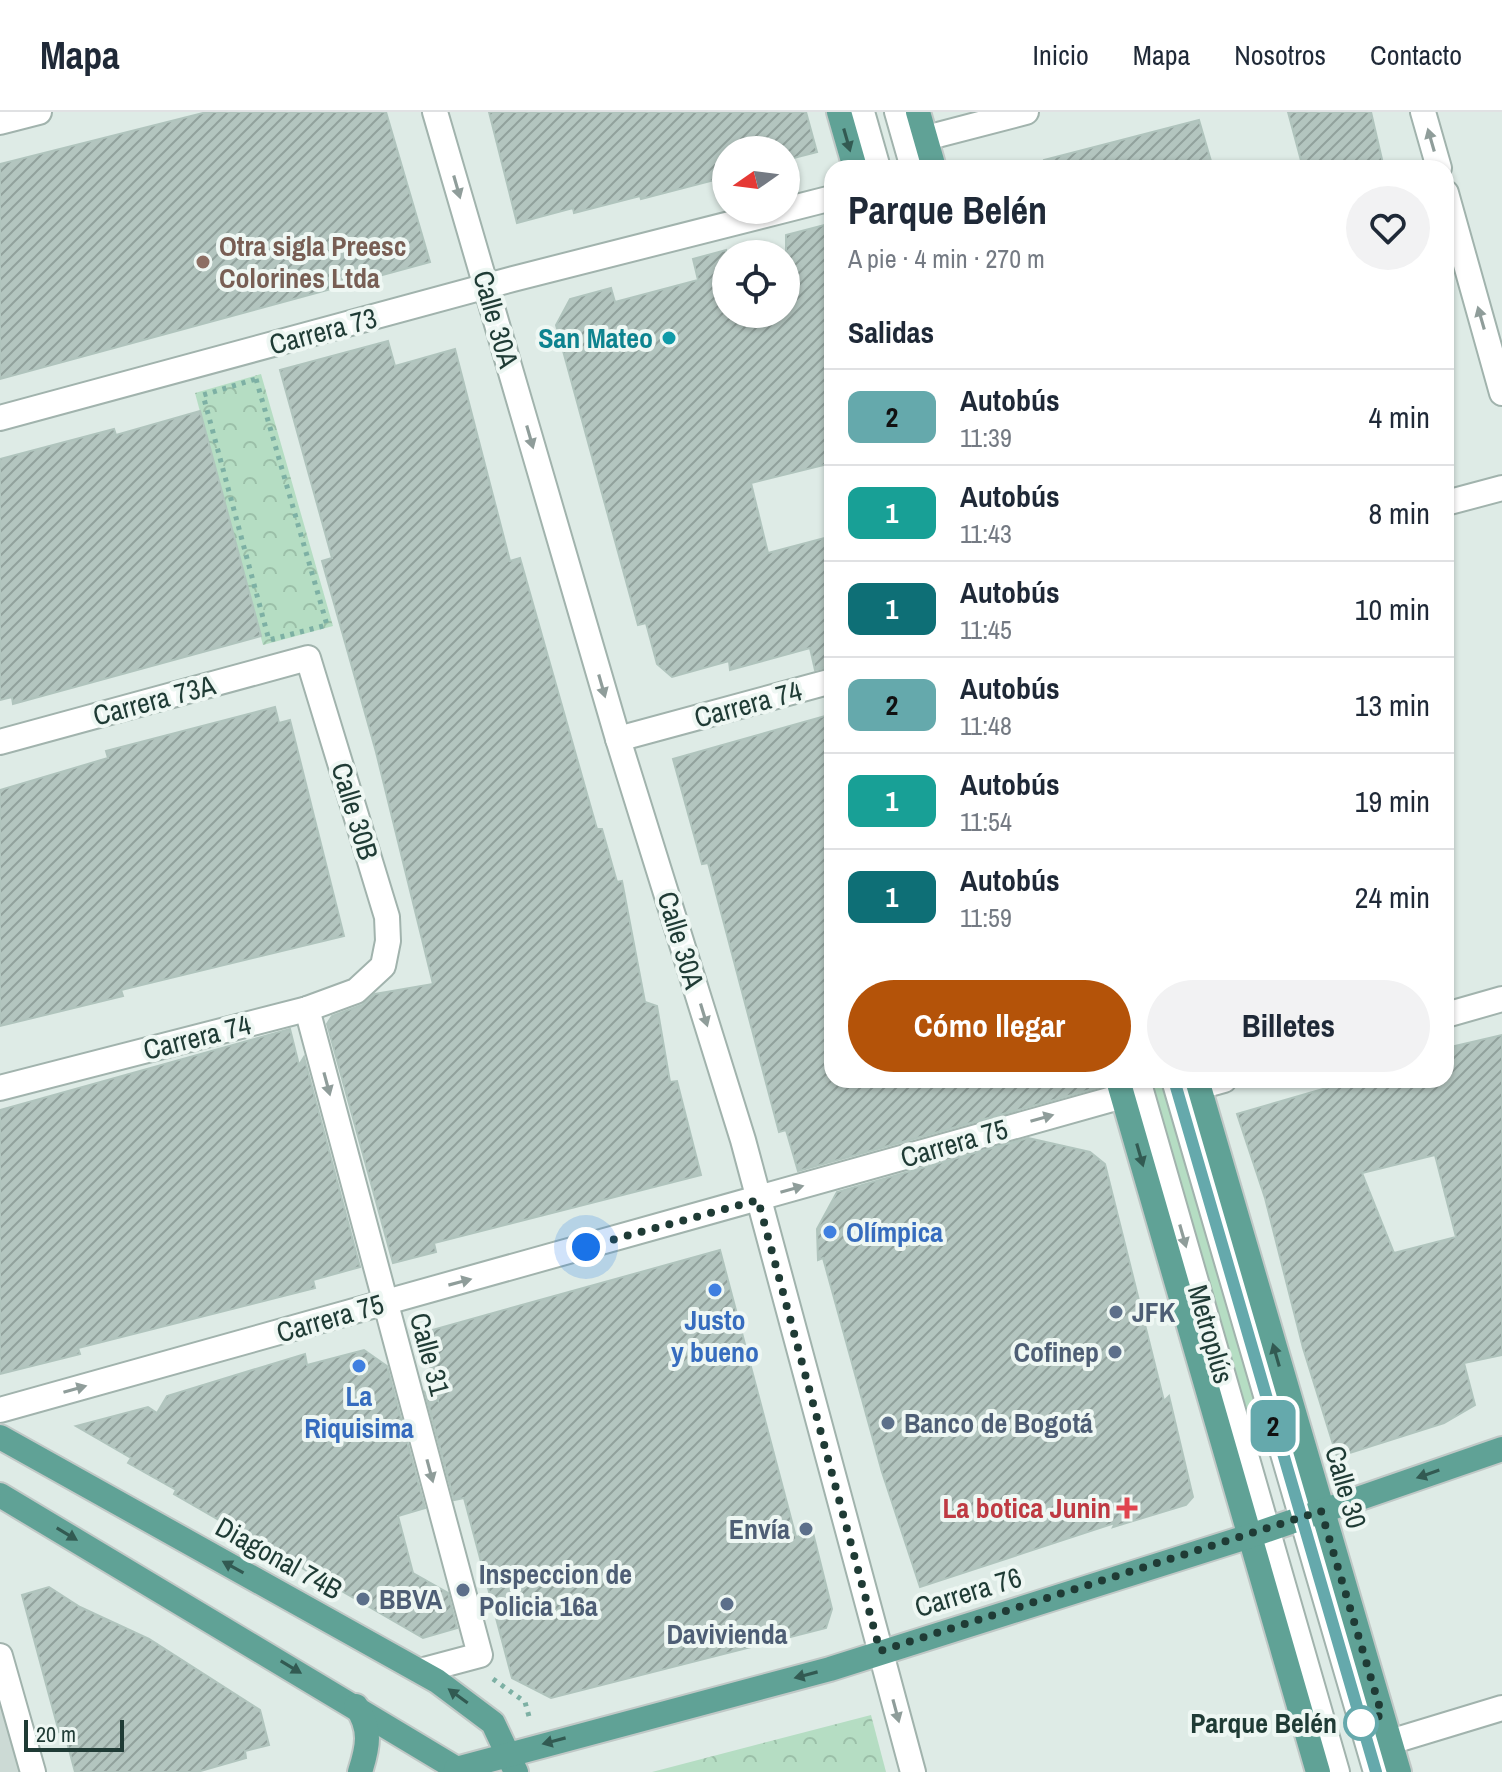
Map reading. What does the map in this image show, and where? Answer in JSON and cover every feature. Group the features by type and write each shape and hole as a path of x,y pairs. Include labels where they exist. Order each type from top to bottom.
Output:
{"main road":[{"path":"839,112 853,160"},
{"path":"918,112 932,160"},
{"name":"Calle 30","path":"1199,1088 1310,1514 1399,1772"},
{"name":"Diagonal 74B","path":"0,1437 420,1671 493,1723 513,1762"},
{"name":"Carrera 76","path":"455,1771 513,1762 830,1669 1258,1533 1502,1449"},
{"path":"0,1495 356,1706 455,1771"},
{"path":"1258,1533 1318,1772"},
{"path":"356,1706 365,1718 369,1742 360,1772"}],"street":[{"path":"0,122 39,112"},
{"name":"Calle 30A","path":"435,112 618,739 743,1140 913,1772"},
{"path":"862,112 876,160"},
{"path":"897,112 911,160"},
{"path":"926,138 1026,112"},
{"path":"1423,112 1437,160"},
{"name":"Carrera 73","path":"0,418 486,286 824,200"},
{"path":"1454,222 1502,393"},
{"path":"1454,501 1502,488"},
{"name":"Carrera 73A","path":"0,742 308,658"},
{"name":"Calle 30B","path":"308,658 387,917 388,941 383,966"},
{"name":"Carrera 74","path":"618,739 824,683"},
{"name":"Carrera 74","path":"0,1088 307,1009 356,991 383,966"},
{"path":"1454,1013 1502,999"},
{"name":"Calle 31","path":"307,1009 480,1655 420,1671"},
{"name":"Carrera 75","path":"0,1410 758,1200 1117,1088"},
{"name":"Metroplús","path":"1128,1088 1258,1533 1337,1772"},
{"name":"Metroplús","path":"1177,1088 1310,1514 1376,1772"},
{"path":"0,1656 33,1772"},
{"path":"1390,1742 1502,1708"}],"path":[{"path":"256,379 327,625 269,640 203,395 256,379"}],"shaded area":[{"path":"0,1656 33,1772 0,1772"}],"green space":[{"path":"261,374 333,626 263,645 195,393"},
{"path":"1148,1088 1165,1088 1268,1443 1252,1447"},
{"path":"871,1715 886,1772 652,1772"}],"building":[{"path":"207,112 386,112 430,262 0,379 0,164"},
{"path":"489,112 806,112 817,152 800,156 800,136 712,136 712,181 641,199 640,196 574,213 573,208 517,223"},
{"path":"1288,112 1371,112 1382,160 1301,160"},
{"path":"1199,120 1211,160 1044,160"},
{"path":"824,225 824,465 751,483 768,553 824,538 824,668 815,670 810,648 730,670 729,661 672,677 657,664 646,623 638,625 556,325 570,299 611,288 615,302 698,280 693,259 712,254 712,328 800,328 800,240 786,240 786,235"},
{"path":"388,341 395,366 455,349 510,561 520,558 597,829 602,829 617,882 622,881 645,1002 657,1006 670,1082 677,1081 701,1175 434,1243 436,1252 393,1263 327,1024 332,1016 362,1005 375,994 433,984 376,752 322,561 332,558 280,370"},
{"path":"200,411 261,636 13,704 12,697 0,700 0,459 114,429 116,435"},
{"path":"275,707 279,723 290,720 344,936 121,990 123,996 0,1026 0,790 108,758 106,751"},
{"path":"824,716 824,1088 1097,1088 798,1171 786,1130 779,1132 708,863 702,864 673,759"},
{"path":"290,1029 299,1065 304,1057 360,1267 313,1280 315,1288 78,1348 80,1354 0,1374 0,1110"},
{"path":"1502,1035 1502,1355 1464,1363 1475,1405 1444,1423 1337,1457 1303,1348 1265,1198 1237,1114 1326,1088 1454,1088 1454,1046","holes":["1435,1155 1456,1237 1394,1253 1362,1173"]},
{"path":"1028,1138 1090,1152 1105,1164 1164,1401 1169,1396 1193,1497 1186,1505 1113,1527 1115,1523 920,1587 882,1472 823,1258 818,1260 817,1229 837,1192"},
{"path":"720,1250 796,1537 813,1533 832,1609 826,1628 551,1698 512,1678 464,1498 454,1500 425,1392 438,1401 424,1343 432,1330"},
{"path":"364,1350 387,1366 425,1508 398,1516 413,1573 448,1593 457,1628 423,1638 174,1494 176,1490 128,1463 131,1458 76,1426 148,1407 157,1413 167,1396 305,1354 307,1365"},
{"path":"49,1587 80,1607 149,1639 260,1710 269,1745 245,1751 246,1758 197,1772 75,1772 64,1731 59,1732 22,1595"}],"bus line":[{"name":"2","path":"1176,1088 1376,1772"}],"place":[{"name":"Otra sigla Preesc Colorines Ltda","path":"203,262"},
{"name":"San Mateo","path":"669,338"},
{"name":"Olímpica","path":"830,1232"},
{"name":"Justo y bueno","path":"715,1290"},
{"name":"JFK","path":"1116,1312"},
{"name":"Cofinep","path":"1115,1352"},
{"name":"La Riquisima","path":"359,1366"},
{"name":"Banco de Bogotá","path":"888,1423"},
{"name":"La botica Junin","path":"1127,1508"},
{"name":"Envía","path":"806,1529"},
{"name":"Inspeccion de Policia 16a","path":"463,1590"},
{"name":"BBVA","path":"363,1599"},
{"name":"Davivienda","path":"727,1604"},
{"name":"Parque Belén","path":"1361,1723"}],"route":[{"path":"586,1247 758,1200 880,1651 1321,1511 1382,1715 1361,1723"}]}
